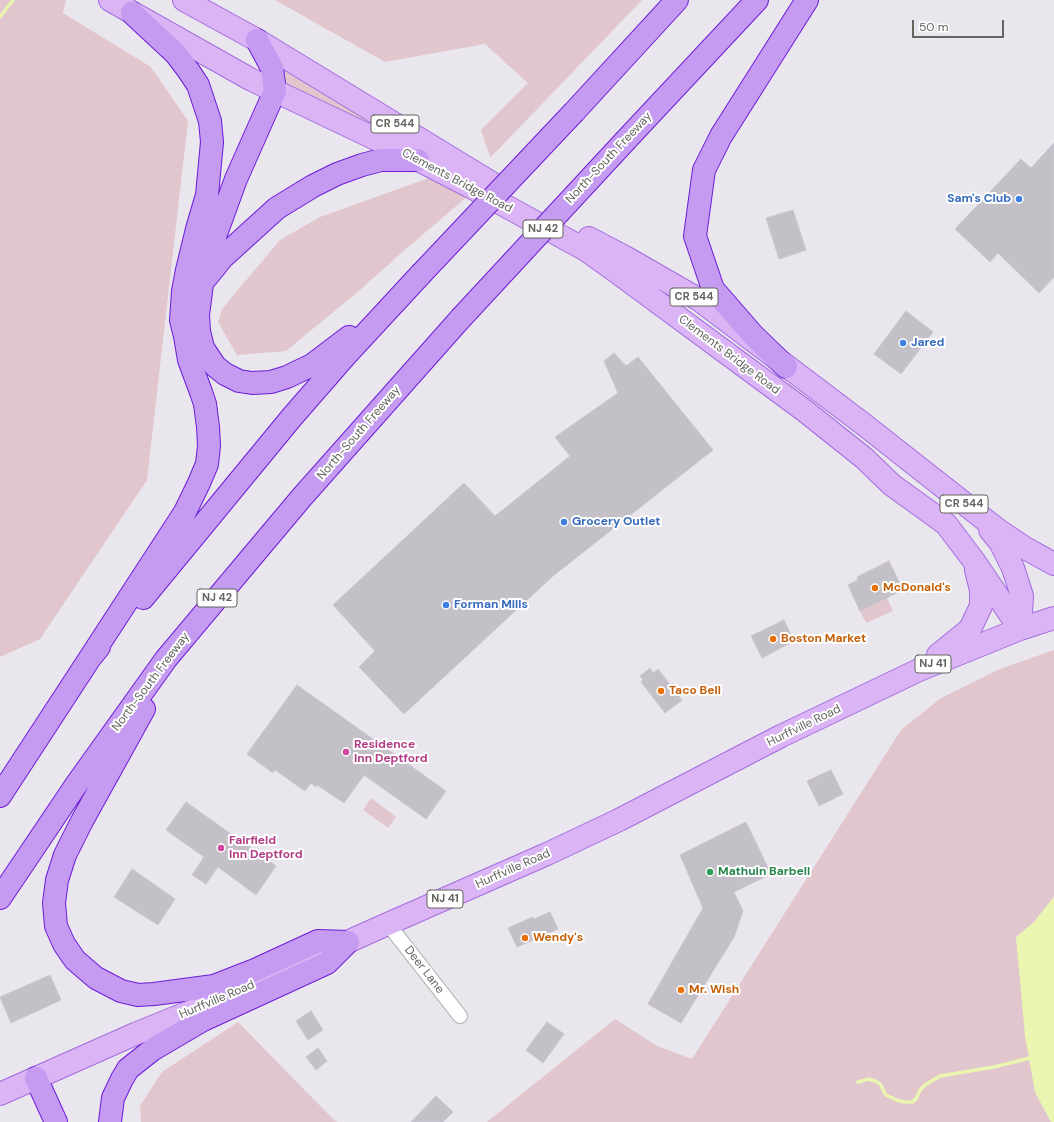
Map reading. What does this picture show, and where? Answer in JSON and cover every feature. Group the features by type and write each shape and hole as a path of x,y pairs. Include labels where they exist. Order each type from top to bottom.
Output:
{"highway":[{"path":"90,658 151,589 250,467 346,355 677,0"},
{"name":"North-South Freeway","path":"0,898 76,784 166,658 302,497 461,318 757,0"},
{"path":"786,367 753,335 712,289 695,236 704,170 721,136 807,0"},
{"path":"0,796 185,512 207,464 209,446 205,404 202,392 189,360 181,320 183,291 187,270 207,195 212,142 210,121 206,104 198,85 188,70 176,54 132,13"},
{"path":"257,40 272,68 275,91 236,179 209,253 202,284 198,315 199,331 203,348 215,366 225,374 239,380 252,383 271,382 287,377 312,365 344,342 421,274"},
{"path":"202,284 223,257 277,208 313,186 337,174 381,160 418,160"},
{"path":"166,658 141,717 65,854 55,891 54,914 59,935 70,952 88,973 121,991 138,995 214,986 255,970 318,942 348,942"},
{"path":"110,1122 113,1098 128,1069 152,1050 203,1020 327,963 348,942"},
{"path":"36,1078 56,1122"}],"main road":[{"name":"Clements Bridge Road","path":"110,0 250,79 418,160 586,250 805,411 864,458 892,485 946,524 974,561 1020,629"},
{"name":"Clements Bridge Road","path":"184,0 257,40 532,207 625,257 698,300 862,423 998,530 1024,548 1054,564"},
{"name":"Clements Bridge Road","path":"974,512 1000,542 1013,568 1022,596 1020,629"},
{"path":"919,670 970,629 979,612 982,606 981,590 974,561"},
{"name":"NJ 41","path":"1020,629 1054,618"},
{"name":"Hurffville Road","path":"0,1094 135,1034 221,999 554,851 619,820 782,736 919,670 1020,629"}],"street":[{"name":"Deer Lane","path":"388,924 460,1016"}],"shaded area":[{"path":"0,0 66,0 63,13 151,67 188,121 147,480 40,639 0,657"},
{"path":"275,0 642,0 490,157 481,130 528,83 485,44 385,62"},
{"path":"284,66 400,139 287,87"},
{"path":"429,178 467,197 361,289 286,351 237,355 218,322 222,309 280,240 320,217"},
{"path":"887,598 893,611 866,623 860,611"},
{"path":"1054,650 1054,897 1034,922 1016,937 1035,1092 1051,1122 487,1122 615,1019 657,1046 692,1059 901,730 941,698 1000,669"},
{"path":"371,798 396,817 388,828 363,810"},
{"path":"1054,897 1054,1122 1051,1122 1035,1092 1025,1036 1016,937 1034,922"},
{"path":"238,1022 335,1121 338,1122 141,1122 140,1106 162,1072"}],"building":[{"name":"Sam's Club","path":"1054,143 1054,277 1039,293 998,253 990,262 955,229 1021,159 1031,168"},
{"path":"793,210 806,250 779,259 766,218"},
{"name":"Jared","path":"906,311 933,332 901,374 874,354"},
{"path":"614,353 626,366 638,357 713,450 553,576 404,714 359,667 375,651 333,605 464,483 495,516 570,456 555,437 618,393 604,361"},
{"name":"McDonald's","path":"889,561 903,590 860,611 848,585 858,580 857,577"},
{"name":"Boston Market","path":"784,620 794,641 762,658 751,636"},
{"name":"Taco Bell","path":"650,668 653,673 658,669 682,700 665,713 641,682 643,680 640,676"},
{"name":"Residence Inn Deptford","path":"297,685 446,791 426,819 364,775 344,803 317,785 316,787 311,783 305,791 275,770 273,773 247,754"},
{"path":"831,770 843,794 819,806 807,781"},
{"name":"Fairfield Inn Deptford","path":"186,802 276,866 256,895 218,867 206,884 192,875 204,857 166,830"},
{"path":"746,822 771,874 734,892 743,911 734,937 681,1023 648,1004 703,908 680,855"},
{"path":"132,869 175,899 158,925 114,897"},
{"name":"Wendy's","path":"550,912 558,929 517,947 508,928 533,917 534,919"},
{"path":"50,975 61,1000 11,1023 0,997"},
{"path":"311,1011 323,1030 308,1040 296,1021"},
{"path":"547,1022 564,1034 543,1063 526,1050"},
{"path":"318,1048 327,1061 316,1070 306,1057"},
{"path":"436,1096 453,1112 443,1122 411,1122"}],"waterway":[{"path":"0,17 13,0"},
{"path":"858,1082 869,1079 875,1081 880,1084 886,1095 899,1101 912,1102 916,1099 920,1090 925,1085 940,1076 994,1067 1034,1057"}],"place":[{"name":"Sam's Club","path":"1019,199"},
{"name":"Jared","path":"903,343"},
{"name":"Grocery Outlet","path":"564,522"},
{"name":"McDonald's","path":"875,588"},
{"name":"Forman Mills","path":"446,605"},
{"name":"Boston Market","path":"773,639"},
{"name":"Taco Bell","path":"661,691"},
{"name":"Residence Inn Deptford","path":"346,752"},
{"name":"Fairfield Inn Deptford","path":"221,848"},
{"name":"Mathuin Barbell","path":"710,872"},
{"name":"Wendy's","path":"525,938"},
{"name":"Mr. Wish","path":"681,990"}]}
